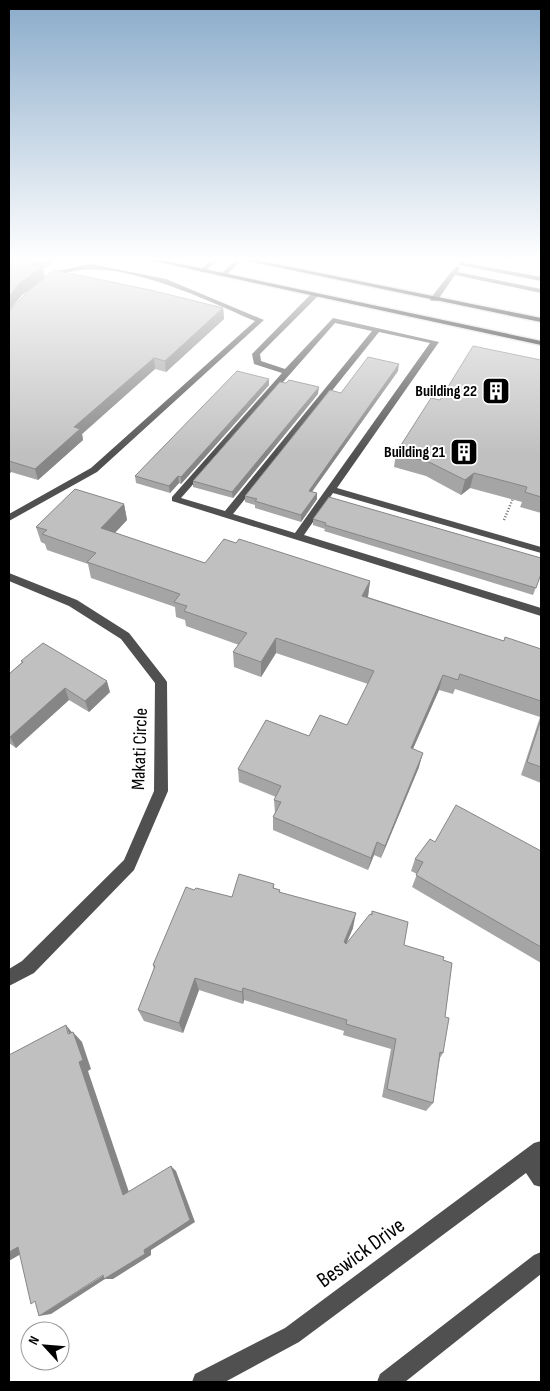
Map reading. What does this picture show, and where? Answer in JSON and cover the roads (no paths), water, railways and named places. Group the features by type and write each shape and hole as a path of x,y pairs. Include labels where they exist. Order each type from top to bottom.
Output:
{"main road":[{"path":"457,325 541,343"}],"street":[{"path":"9,518 94,470 255,325"},
{"path":"284,325 256,354 257,362 287,372"},
{"path":"328,325 175,499 541,612"},
{"path":"298,536 435,342 354,325"},
{"path":"227,515 377,330"},
{"path":"331,489 541,550"},
{"name":"Makati Circle","path":"9,577 73,603 125,636 161,682 161,791 129,866 28,967 9,978"},
{"path":"535,1155 541,1178"},
{"name":"Beswick Drive","path":"203,1382 292,1334 535,1155"},
{"path":"388,1382 541,1262"}],"place":[{"name":"Building 22","path":"496,391"},
{"name":"Building 21","path":"464,452"}]}
